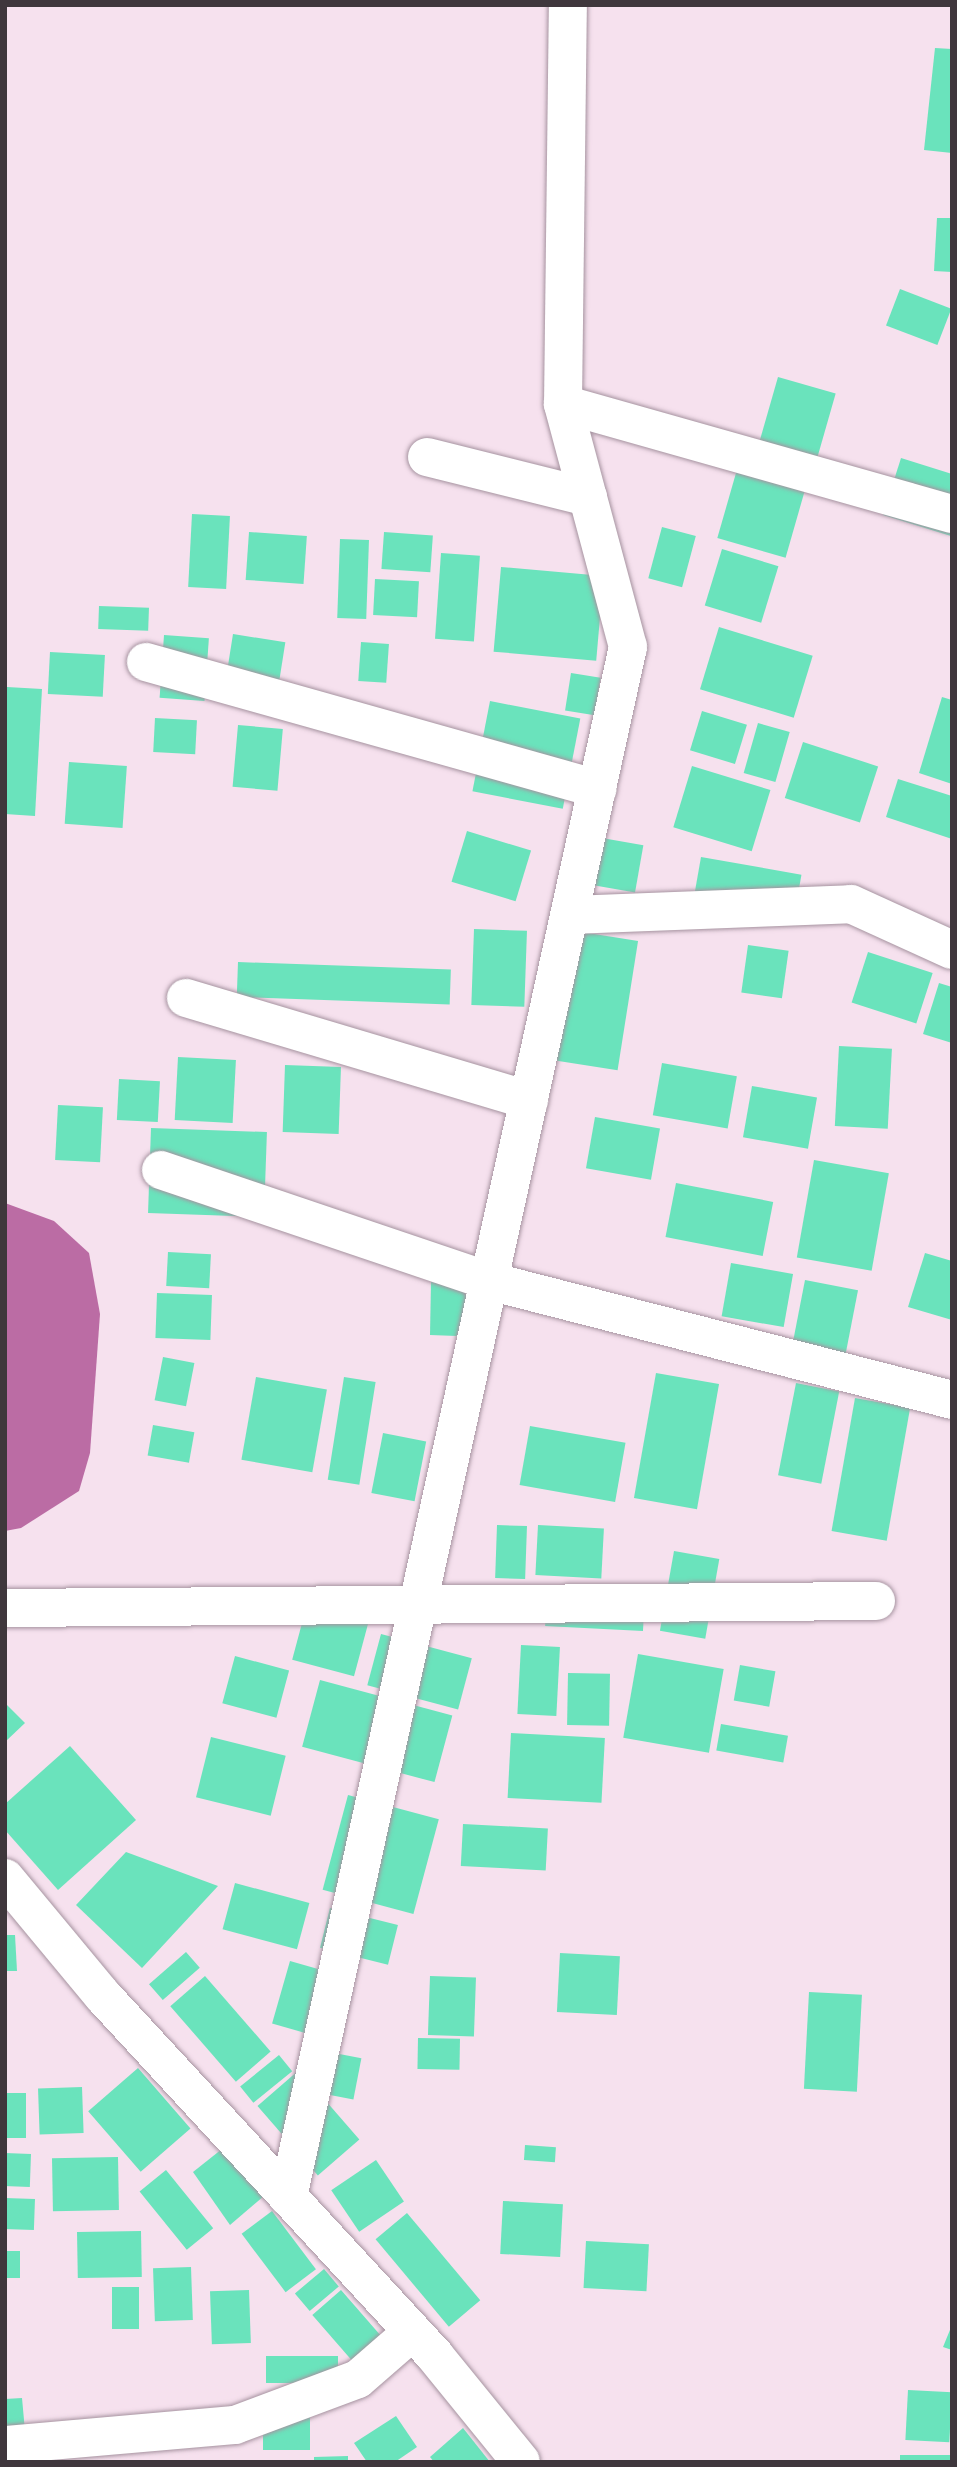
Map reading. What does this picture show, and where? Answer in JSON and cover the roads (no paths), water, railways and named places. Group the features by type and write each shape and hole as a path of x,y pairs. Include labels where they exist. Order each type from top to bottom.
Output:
{"street":[{"path":"288,2197 628,647 563,404 568,5"},
{"path":"563,404 952,514"},
{"path":"427,457 588,497"},
{"path":"146,662 597,789"},
{"path":"570,915 851,904 952,950"},
{"path":"186,998 528,1100"},
{"path":"161,1170 489,1281 952,1400"},
{"path":"5,1608 876,1601"},
{"path":"5,1878 103,1996 412,2332 521,2462"},
{"path":"5,2445 235,2425 358,2379 412,2332"}]}
